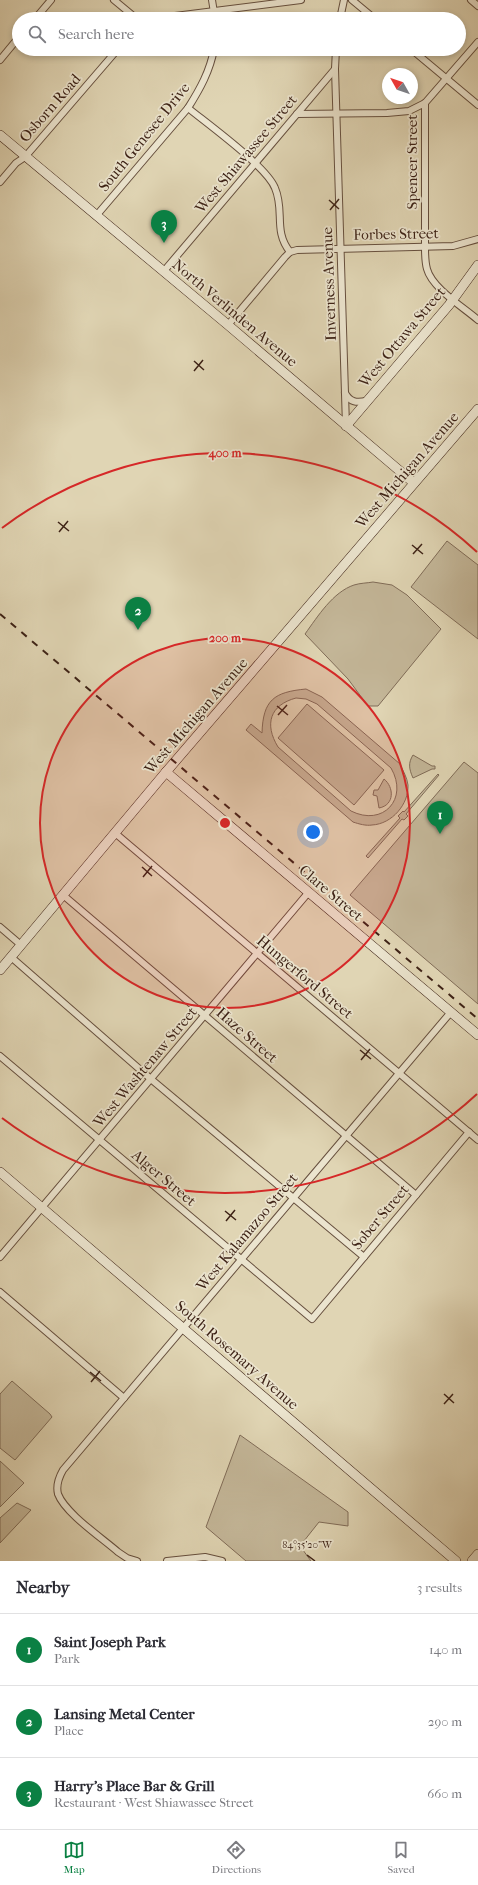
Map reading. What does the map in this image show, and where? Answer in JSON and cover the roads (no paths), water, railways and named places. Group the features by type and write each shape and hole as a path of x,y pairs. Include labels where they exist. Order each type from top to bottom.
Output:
{"street":[{"path":"41,12 51,0"},
{"path":"114,0 129,12"},
{"path":"212,0 215,11"},
{"path":"207,12 301,0"},
{"path":"341,12 344,0"},
{"path":"352,0 367,12"},
{"path":"470,0 478,6"},
{"path":"466,56 478,42"},
{"path":"0,60 12,46"},
{"name":"Osborn Road","path":"0,182 16,163 25,157 112,56"},
{"name":"South Genesee Drive","path":"96,216 188,108 201,88 212,56"},
{"path":"335,69 336,56"},
{"path":"420,56 478,105"},
{"path":"296,114 400,113 409,111 426,102 466,56"},
{"name":"Inverness Avenue","path":"335,69 346,426"},
{"name":"West Shiawassee Street","path":"164,271 335,69"},
{"name":"Spencer Street","path":"426,102 425,247 427,269 431,278 478,320"},
{"path":"188,108 270,178 278,195 280,232 283,241 290,252 228,325"},
{"name":"North Verlinden Avenue","path":"0,135 164,271 414,483"},
{"name":"Forbes Street","path":"290,252 297,250 453,246 478,239"},
{"name":"West Ottawa Street","path":"346,426 453,299 478,265"},
{"path":"345,393 353,402 366,402"},
{"name":"West Michigan Avenue","path":"0,970 166,772 478,409"},
{"name":"Clare Street","path":"166,772 478,1035"},
{"name":"Hungerford Street","path":"115,833 478,1140"},
{"name":"West Washtenaw Street","path":"0,1257 152,1080 308,893"},
{"name":"Haze Street","path":"63,895 416,1195"},
{"path":"0,927 21,945"},
{"path":"11,957 152,1080 364,1257"},
{"name":"West Kalamazoo Street","path":"137,1561 126,1558 118,1552 72,1514 64,1505 58,1493 59,1478 63,1470 451,1012"},
{"name":"Alger Street","path":"0,1056 240,1260 312,1319"},
{"name":"Sober Street","path":"312,1319 469,1132"},
{"name":"South Rosemary Avenue","path":"0,1172 456,1561"},
{"path":"0,1292 124,1398"},
{"path":"472,1561 478,1554"},
{"path":"167,1561 205,1557 222,1561"}],"railway":[{"path":"0,614 478,1019"}],"place":[{"name":"Harry's Place Bar & Grill","path":"164,243"},
{"name":"Lansing Metal Center","path":"138,630"},
{"name":"Saint Joseph Park","path":"440,834"}]}
